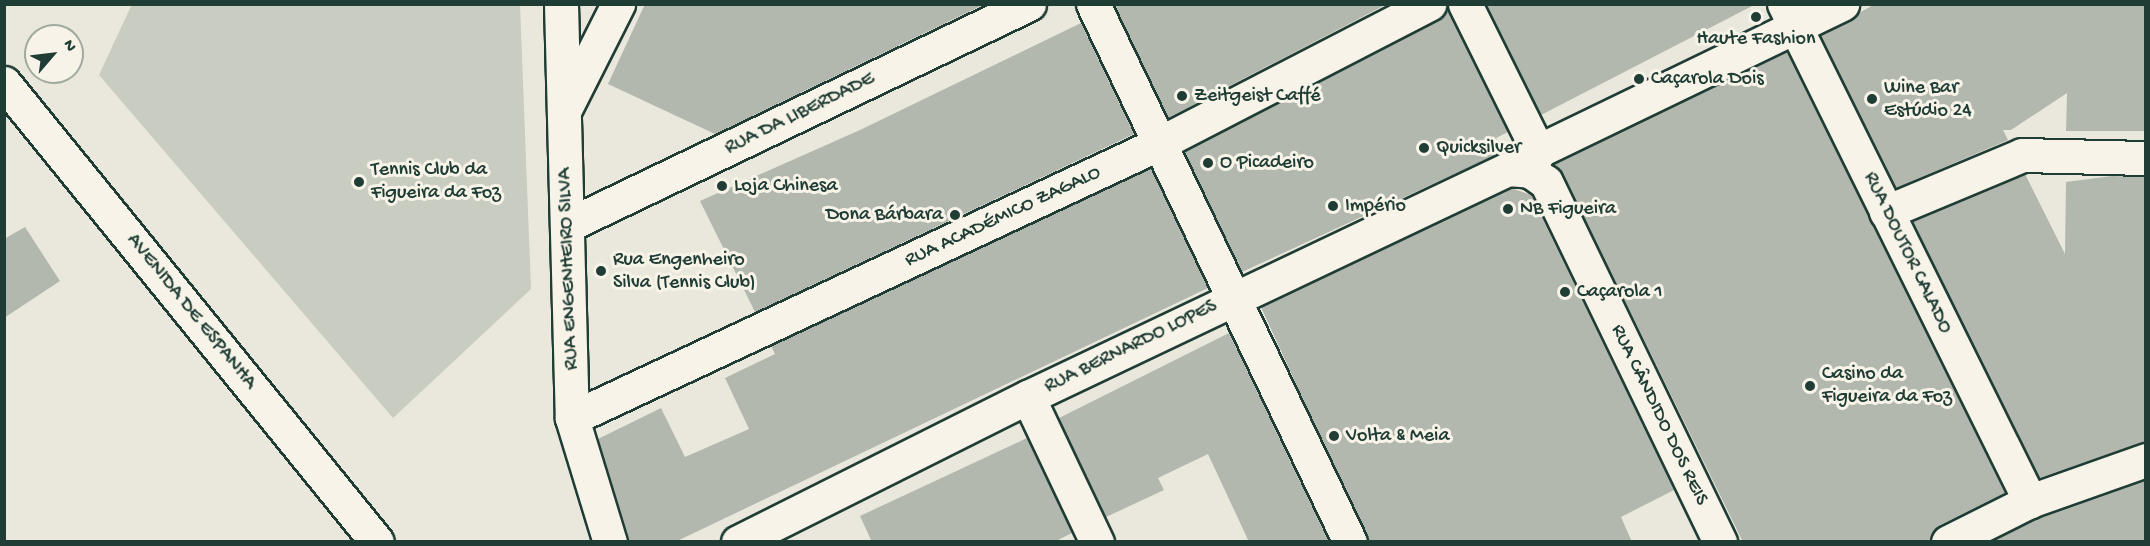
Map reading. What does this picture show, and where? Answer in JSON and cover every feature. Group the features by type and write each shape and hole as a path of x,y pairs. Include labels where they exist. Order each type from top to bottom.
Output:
{"street":[{"name":"RUA ENGENHEIRO SILVA","path":"561,4 562,113 570,224 572,418 610,542"},
{"path":"562,113 618,4"},
{"name":"RUA DA LIBERDADE","path":"570,224 1029,4"},
{"path":"1093,4 1350,542"},
{"name":"RUA ACADÉMICO ZAGALO","path":"572,418 1160,143 1429,4"},
{"name":"RUA CÂNDIDO DOS REIS","path":"1465,4 1534,161 1720,542"},
{"name":"RUA BERNARDO LOPES","path":"738,542 1028,397 1234,298 1508,169 1534,161 1789,16 1842,4"},
{"name":"RUA DOUTOR CALADO","path":"1789,16 2030,501"},
{"name":"AVENIDA DE ESPANHA","path":"4,83 377,542"},
{"path":"1886,212 2022,155 2145,158"},
{"path":"1028,397 1097,542"},
{"path":"1948,542 2030,501 2145,460"}],"shaded area":[{"name":"Tennis Club da Figueira da Foz","path":"132,4 520,5 531,289 393,418 99,75"}],"building":[{"path":"645,4 985,4 715,134 608,84"},
{"path":"1120,4 1387,4 1168,118 1115,7"},
{"path":"1486,4 1756,4 1541,115"},
{"path":"1875,4 2145,4 2145,131 2066,131 2067,93 2011,130 2003,130 2008,140 1896,188 1820,35"},
{"path":"1447,7 1508,132 1496,138 1502,152 1242,272 1184,152 1438,21"},
{"path":"1081,23 1134,134 755,312 700,201 860,130"},
{"name":"Casino da Figueira da Foz","path":"1787,52 2005,493 1940,525 1929,542 1743,542 1563,174 1554,164"},
{"path":"1151,168 1208,288 675,542 630,542 598,439 661,408 685,457 749,429 725,378 775,354 771,346"},
{"path":"2025,174 2065,254 2066,182 2112,176 2145,177 2145,442 2039,478 1912,221"},
{"path":"1511,188 1531,195 1674,490 1621,517 1632,542 1368,542 1261,307"},
{"path":"25,227 60,281 4,318 4,239"},
{"path":"1229,333 1329,542 1249,542 1208,454 1158,478 1164,490 1106,517 1059,418"},
{"path":"1027,438 1072,533 1054,542 872,542 860,516"},
{"path":"2145,480 2145,542 1991,542 2037,518"}],"place":[{"name":"Haute Fashion","path":"1756,17"},
{"name":"Caçarola Dois","path":"1639,79"},
{"name":"Zeitgeist Caffé","path":"1182,96"},
{"name":"Wine Bar Estúdio 24","path":"1872,99"},
{"name":"Quicksilver","path":"1424,148"},
{"name":"O Picadeiro","path":"1208,163"},
{"name":"Tennis Club da Figueira da Foz","path":"359,182"},
{"name":"Loja Chinesa","path":"722,186"},
{"name":"Império","path":"1333,206"},
{"name":"NB Figueira","path":"1508,209"},
{"name":"Dona Bárbara","path":"955,215"},
{"name":"Rua Engenheiro Silva (Tennis Club)","path":"601,271"},
{"name":"Caçarola 1","path":"1565,292"},
{"name":"Casino da Figueira da Foz","path":"1810,386"},
{"name":"Volta & Meia","path":"1334,436"}]}
